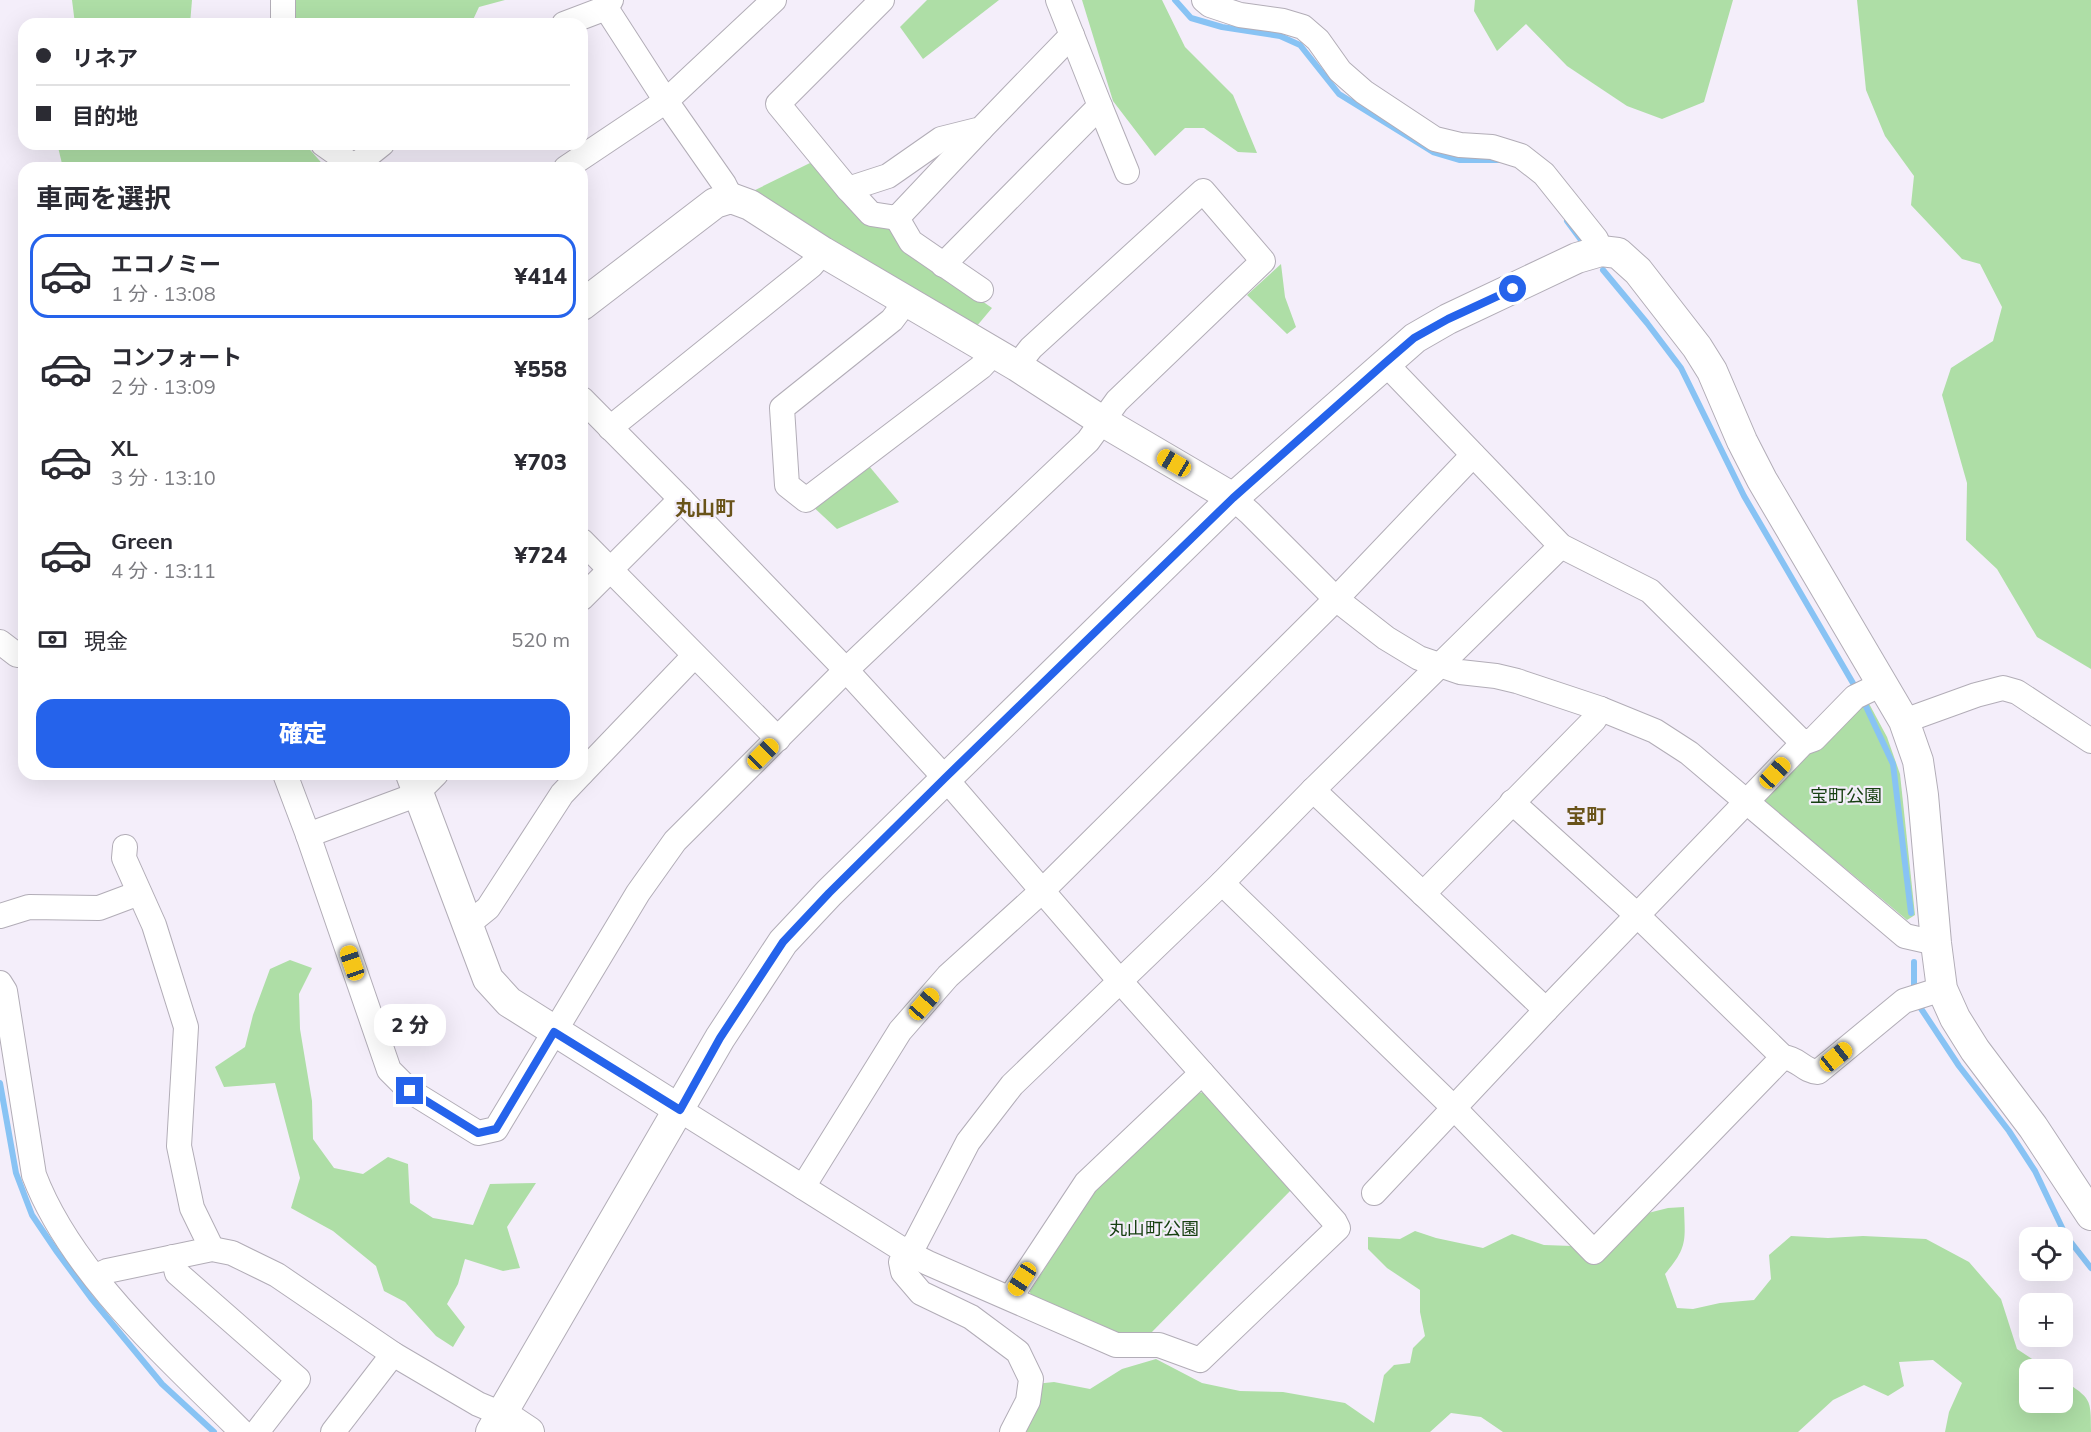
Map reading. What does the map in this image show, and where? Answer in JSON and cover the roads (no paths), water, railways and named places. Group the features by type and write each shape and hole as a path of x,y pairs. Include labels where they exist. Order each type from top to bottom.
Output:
{"street":[{"path":"283,0 283,18"},
{"path":"575,162 666,101 774,0"},
{"path":"882,0 778,104 871,214 897,218"},
{"path":"1058,0 1127,172"},
{"path":"1204,0 1210,5 1240,15 1283,21 1303,27 1318,40 1340,71 1364,92 1435,139 1460,145 1492,147 1521,156 1545,174 1596,239 1601,251"},
{"path":"577,18 608,4 666,101 724,184 731,198"},
{"path":"897,218 1072,35"},
{"path":"943,265 1100,106"},
{"path":"848,189 888,176 941,139 981,129"},
{"path":"331,150 347,162"},
{"path":"360,162 375,150"},
{"path":"287,780 389,1070 410,1091 478,1133 496,1129 638,893 675,841 846,670 1088,441 1117,401 1263,261 1203,191 1031,348 1006,360 981,368 806,500 787,485 782,408 892,320 907,300"},
{"path":"588,299 715,203 731,198 750,205 823,252 907,300 1102,421 1233,498 1336,599 1386,638 1419,658 1460,672 1517,681 1601,709 1655,731 1681,747 1905,936 1936,943"},
{"path":"897,218 911,242 981,290"},
{"path":"497,1423 720,1038 783,942 945,778 1233,498 1414,338 1448,319 1577,258 1601,251 1618,253 1638,272 1697,346 1712,371 1742,441 1762,480 1904,722 1918,761 1936,943 1924,995"},
{"path":"610,428 811,266 823,252"},
{"path":"1385,363 1561,546 1650,591 1803,743"},
{"path":"422,780 467,925 488,979 509,1002 908,1253 1116,1345 1159,1345 1200,1360 1338,1228 945,778 846,670 588,405"},
{"path":"803,1187 900,1031 948,976 1043,890 1336,599 1473,455"},
{"path":"588,592 681,499"},
{"path":"1012,1432 1028,1401 1031,1379 1018,1352 970,1317 921,1293 903,1272 901,1262 916,1242 968,1142 1011,1085 1222,883 1561,546"},
{"path":"588,547 778,740"},
{"path":"0,642 18,655"},
{"path":"588,768 694,656"},
{"path":"1374,1193 1803,743 1814,740 1855,697 1882,684"},
{"path":"1904,722 1976,695 2003,688 2017,692 2091,741"},
{"path":"1423,894 1594,720 1601,709"},
{"path":"308,835 405,799 422,780"},
{"path":"467,925 488,908 562,794 576,780"},
{"path":"1313,790 1546,1010"},
{"path":"1512,802 1638,916 1783,1058 1794,1058 1810,1071 1818,1071 1904,1001 1924,995"},
{"path":"125,847 124,858 154,925 186,1027 178,1146 192,1208 212,1249"},
{"path":"1222,883 1454,1108 1594,1252 1783,1058"},
{"path":"0,916 29,907 99,908 140,893"},
{"path":"0,983 5,991 34,1175 44,1201 70,1244 106,1291 153,1343 242,1432"},
{"path":"1924,995 1955,1018 1975,1050 2033,1127 2091,1215"},
{"path":"1010,1298 1086,1183 1202,1073"},
{"path":"96,1276 107,1271 212,1249 232,1253 277,1275 393,1354 478,1404 497,1423 529,1432"},
{"path":"173,1257 177,1273 298,1379 257,1432"},
{"path":"333,1432 393,1354"}],"waterway":[{"path":"1175,0 1191,18 1222,27 1280,36 1300,45 1339,94 1433,152 1460,160 1499,160"},
{"path":"1567,221 1581,240"},
{"path":"1603,270 1681,368 1744,496 1857,690"},
{"path":"1862,698 1893,764 1911,913"},
{"path":"1914,962 1914,991"},
{"path":"1916,1001 1959,1066 2009,1131 2035,1171 2066,1236 2091,1268"},
{"path":"0,1083 16,1173 32,1215 91,1298 162,1384 214,1432"}],"district":[{"name":"丸山町","path":"705,508"},
{"name":"宝町","path":"1586,816"}],"park label":[{"name":"宝町公園","path":"1846,796"},
{"name":"丸山町公園","path":"1154,1229"}]}
